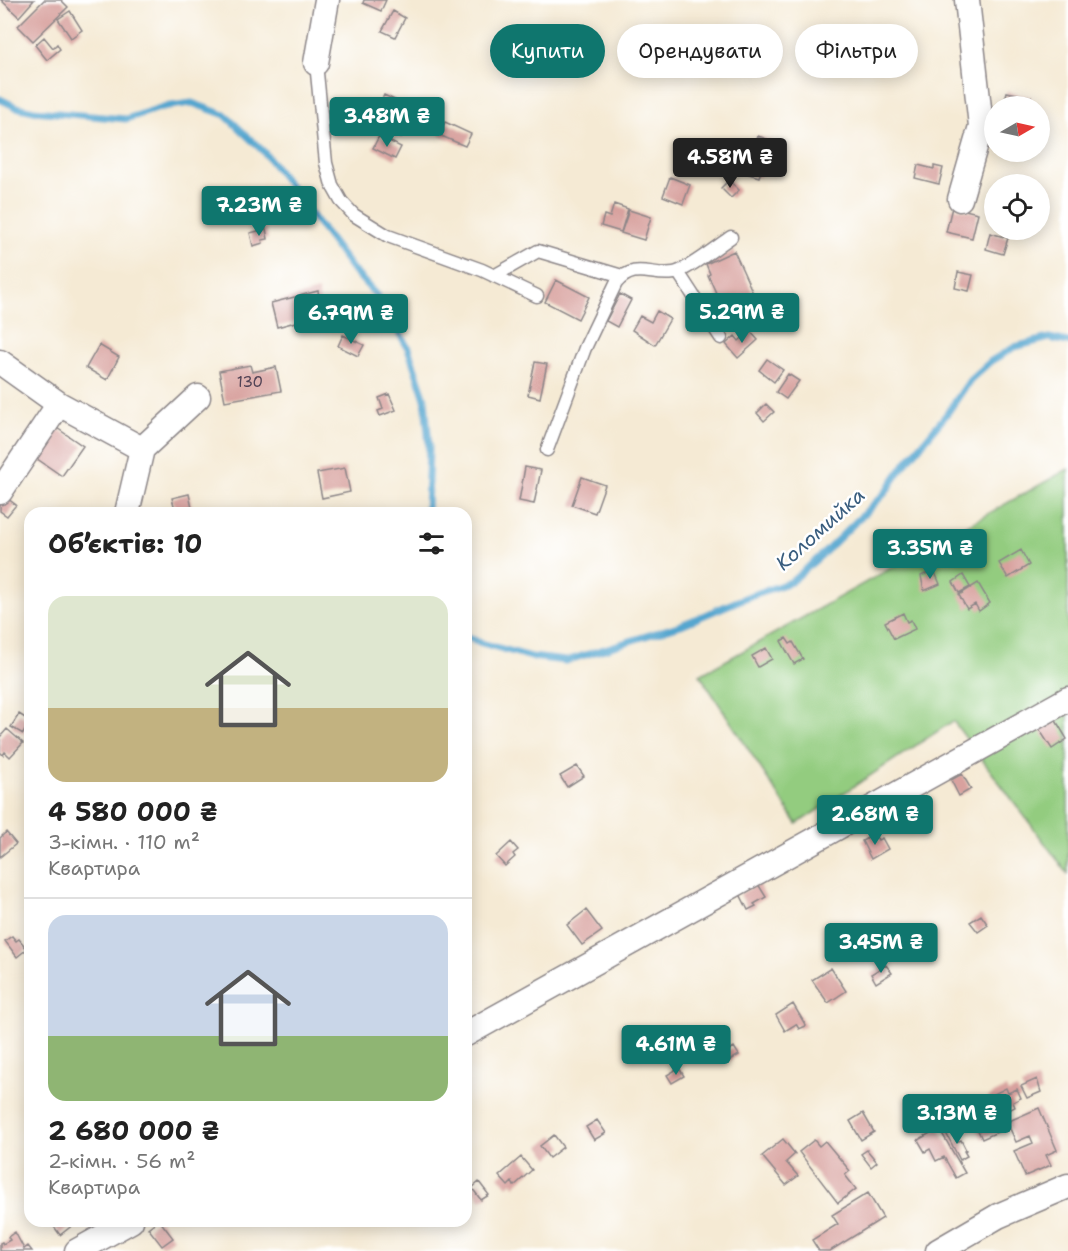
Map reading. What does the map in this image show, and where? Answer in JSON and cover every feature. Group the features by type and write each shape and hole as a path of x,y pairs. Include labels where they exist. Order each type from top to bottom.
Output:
{"street":[{"path":"316,63 327,0"},
{"path":"960,199 981,126 967,0"},
{"path":"0,362 59,404 142,449"},
{"path":"128,507 142,449 198,397"},
{"path":"0,492 59,404"},
{"path":"472,1031 1068,699"},
{"path":"938,1251 998,1216 1068,1186"},
{"path":"77,1251 120,1227"}],"lane":[{"path":"316,63 326,163 332,185 341,201 354,215 388,236 494,276 537,296"},
{"path":"547,450 585,348 616,283 622,276 632,271 678,272 731,237"},
{"path":"494,276 538,251 622,276"},
{"path":"678,272 721,338"}],"green space":[{"path":"1068,469 1068,874 953,721 797,824 700,675"}],"building":[{"path":"1,0 34,0 19,17"},
{"path":"44,0 61,0 68,7 33,41 18,26"},
{"path":"364,0 386,0 381,11 363,3"},
{"path":"70,11 82,30 71,38 58,19"},
{"path":"393,11 405,18 395,37 382,31"},
{"path":"44,37 53,48 57,44 60,49 47,60 35,45"},
{"path":"1007,92 1026,96 1006,96"},
{"path":"384,95 414,109 401,137 370,123"},
{"path":"445,122 471,134 465,146 439,135"},
{"path":"379,136 401,147 395,159 373,148"},
{"path":"758,136 772,141 759,177 749,174 759,147 755,145"},
{"path":"730,139 753,147 746,166 723,159"},
{"path":"918,165 934,169 934,166 943,168 939,184 915,178"},
{"path":"670,177 690,185 683,204 663,196"},
{"path":"729,180 739,190 731,198 721,188"},
{"path":"614,204 628,209 621,232 601,226 604,215 610,217"},
{"path":"952,207 978,213 972,238 946,232"},
{"path":"629,210 651,217 644,240 621,233"},
{"path":"266,229 268,239 253,246 250,233"},
{"path":"988,240 1007,240 1003,254 986,249"},
{"path":"734,251 757,302 730,314 724,302 721,304 708,275 710,274 706,264"},
{"path":"958,272 973,275 969,291 955,288"},
{"path":"556,280 589,297 578,319 545,302"},
{"path":"318,291 320,302 311,304 314,317 277,327 271,303"},
{"path":"620,294 631,300 617,327 606,321"},
{"path":"657,311 670,319 655,345 632,330 640,316 651,322"},
{"path":"750,331 758,340 738,358 726,344 735,336 739,341"},
{"path":"343,335 364,345 358,356 338,346"},
{"path":"99,345 119,357 107,380 86,368"},
{"path":"767,359 783,370 774,382 759,370"},
{"path":"535,362 547,364 540,398 528,395"},
{"path":"250,365 252,372 276,367 281,391 225,401 219,371"},
{"path":"788,374 799,381 786,399 776,392"},
{"path":"389,394 396,410 380,416 378,411 383,409 379,398"},
{"path":"766,404 774,412 764,421 757,413"},
{"path":"54,426 83,446 62,476 33,456"},
{"path":"525,467 541,470 534,504 519,501"},
{"path":"345,468 350,492 322,498 317,473"},
{"path":"582,477 605,485 595,513 572,505"},
{"path":"189,494 192,507 174,507 172,498"},
{"path":"4,496 16,505 7,516 0,511 0,501"},
{"path":"1021,550 1029,565 1008,578 999,563"},
{"path":"934,570 940,584 924,591 921,576"},
{"path":"963,575 970,587 959,593 953,582"},
{"path":"978,583 990,603 979,611 975,604 967,609 959,595"},
{"path":"903,613 907,622 911,620 915,629 894,639 885,622"},
{"path":"786,638 790,644 793,642 803,659 794,664 781,641"},
{"path":"766,648 772,659 758,667 752,656"},
{"path":"19,714 24,717 23,734 11,727"},
{"path":"1055,719 1067,739 1052,749 1039,729"},
{"path":"7,729 23,743 10,757 5,752 3,755 0,752 0,737"},
{"path":"577,766 584,776 567,787 560,776"},
{"path":"962,774 971,789 959,796 951,780"},
{"path":"917,799 927,816 911,826 900,809"},
{"path":"6,832 16,844 0,857 0,838"},
{"path":"874,834 878,840 882,838 888,849 871,859 862,841"},
{"path":"511,842 518,850 513,854 515,857 505,866 496,856"},
{"path":"758,884 766,897 748,910 740,894"},
{"path":"586,910 602,931 582,945 567,925"},
{"path":"981,915 988,925 978,932 970,922"},
{"path":"12,936 16,941 19,939 24,945 24,951 17,957 5,941"},
{"path":"886,965 892,973 876,983 871,974"},
{"path":"831,968 846,991 828,1003 812,980"},
{"path":"793,1004 806,1026 799,1029 796,1024 785,1031 776,1015"},
{"path":"734,1047 739,1055 729,1061 724,1053"},
{"path":"679,1068 684,1076 672,1083 667,1075"},
{"path":"1037,1079 1041,1092 1027,1098 1021,1086"},
{"path":"1006,1088 1008,1093 1017,1089 1021,1098 1013,1102 1015,1107 997,1116 988,1097"},
{"path":"991,1106 1002,1130 982,1139 971,1115"},
{"path":"1039,1108 1057,1150 1046,1155 1051,1165 1025,1176 1014,1151 1033,1143 1030,1136 1016,1142 1007,1122"},
{"path":"863,1113 874,1132 861,1140 850,1121"},
{"path":"597,1120 606,1133 594,1140 586,1127"},
{"path":"939,1128 965,1173 956,1178 944,1157 936,1161 930,1149 925,1152 918,1140"},
{"path":"950,1128 957,1142 961,1140 966,1150 964,1151 967,1156 960,1160 945,1131"},
{"path":"554,1135 563,1147 549,1158 540,1146"},
{"path":"783,1139 795,1154 786,1162 798,1176 786,1185 762,1156"},
{"path":"814,1140 819,1146 825,1141 850,1171 845,1175 856,1189 838,1203 799,1152"},
{"path":"867,1150 877,1162 871,1167 861,1154"},
{"path":"521,1157 532,1170 514,1186 512,1182 508,1186 499,1176"},
{"path":"479,1182 489,1195 481,1200 472,1188"},
{"path":"868,1193 883,1218 830,1251 819,1251 812,1240 838,1224 832,1215"},
{"path":"54,1227 70,1227 60,1235"},
{"path":"165,1227 173,1238 162,1246 148,1228"},
{"path":"15,1232 24,1249 28,1246 32,1251 0,1251 0,1243 3,1244 10,1240 8,1237"}],"waterway":[{"name":"Коломийка","path":"0,99 16,107 34,111 126,119 163,107 192,103 225,115 264,152 353,270 379,298 408,348 425,399 429,446 427,507"},
{"name":"Коломийка","path":"472,639 531,657 566,661 681,625 752,595 791,582 885,493 902,468 946,415 970,380 991,361 1015,347 1049,338 1068,342"}]}
